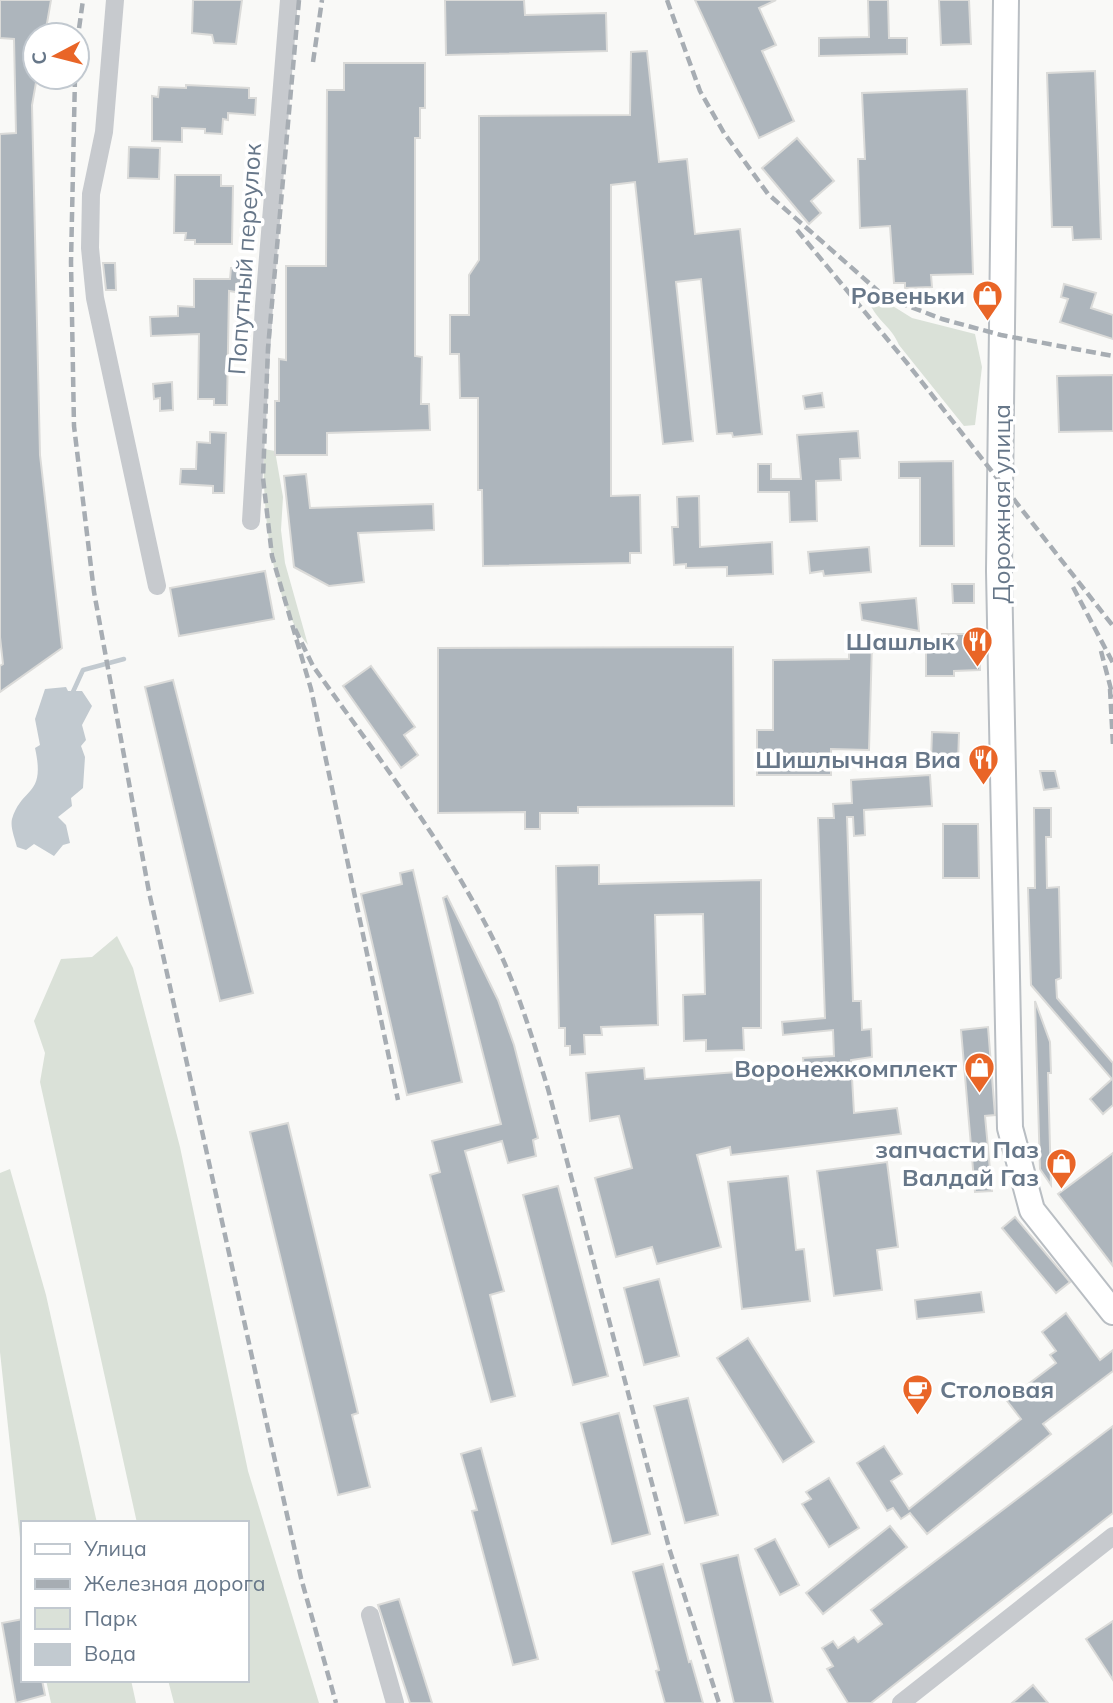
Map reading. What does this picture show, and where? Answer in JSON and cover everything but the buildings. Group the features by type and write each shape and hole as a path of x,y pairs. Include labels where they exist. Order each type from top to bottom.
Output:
{"street":[{"path":"115,0 104,132 91,194 90,248 95,298 157,586"},
{"name":"Попутный переулок","path":"251,521 264,306 289,0"},
{"name":"Дорожная улица","path":"1006,0 999,571 1010,1128 1032,1210 1113,1312"},
{"path":"901,1703 1113,1536"},
{"path":"370,1615 395,1703"}],"green space":[{"path":"867,296 888,303 912,318 975,334 982,367 975,425 964,426 899,345 874,311"},
{"path":"264,449 275,451 283,497 281,530 285,563 308,645 295,626 277,579 267,525"},
{"path":"117,936 133,968 180,1147 248,1471 319,1703 174,1703 169,1682 248,1682 248,1521 137,1521 40,1082 45,1053 34,1021 61,959 92,957"},
{"path":"10,1169 46,1295 97,1521 21,1521 21,1547 0,1352 0,1173"},
{"path":"46,1682 131,1682 136,1703 51,1703"}],"water":[{"path":"66,687 68,691 82,691 92,706 82,725 86,740 81,746 85,757 83,788 71,798 72,806 58,817 66,825 70,843 63,845 54,856 34,844 26,850 17,847 12,819 16,808 35,783 38,764 35,748 40,745 35,719 45,689"}],"waterway":[{"path":"72,694 83,670 124,659"}],"railway":[{"path":"80,21 83,0"},
{"path":"299,0 268,348 263,478 272,556 311,689 398,1100"},
{"path":"313,62 322,0"},
{"path":"667,0 700,91 724,133 768,194 885,297 942,319 1001,335 1113,356"},
{"path":"75,91 71,262 74,426 94,592 149,892 301,1578 336,1703"},
{"path":"797,230 907,363 1113,626"},
{"path":"1073,587 1113,663"},
{"path":"295,629 313,666 412,805 459,878 481,915 514,986 548,1089 669,1548 719,1703"},
{"path":"1101,651 1113,697"},
{"path":"1110,689 1113,745"}],"place":[{"name":"Ровеньки","path":"988,322"},
{"name":"Шашлык","path":"978,668"},
{"name":"Шишлычная Виа","path":"984,786"},
{"name":"Воронежкомплект","path":"980,1095"},
{"name":"запчасти Паз Валдай Газ","path":"1062,1190"},
{"name":"Столовая","path":"917,1416"}]}
